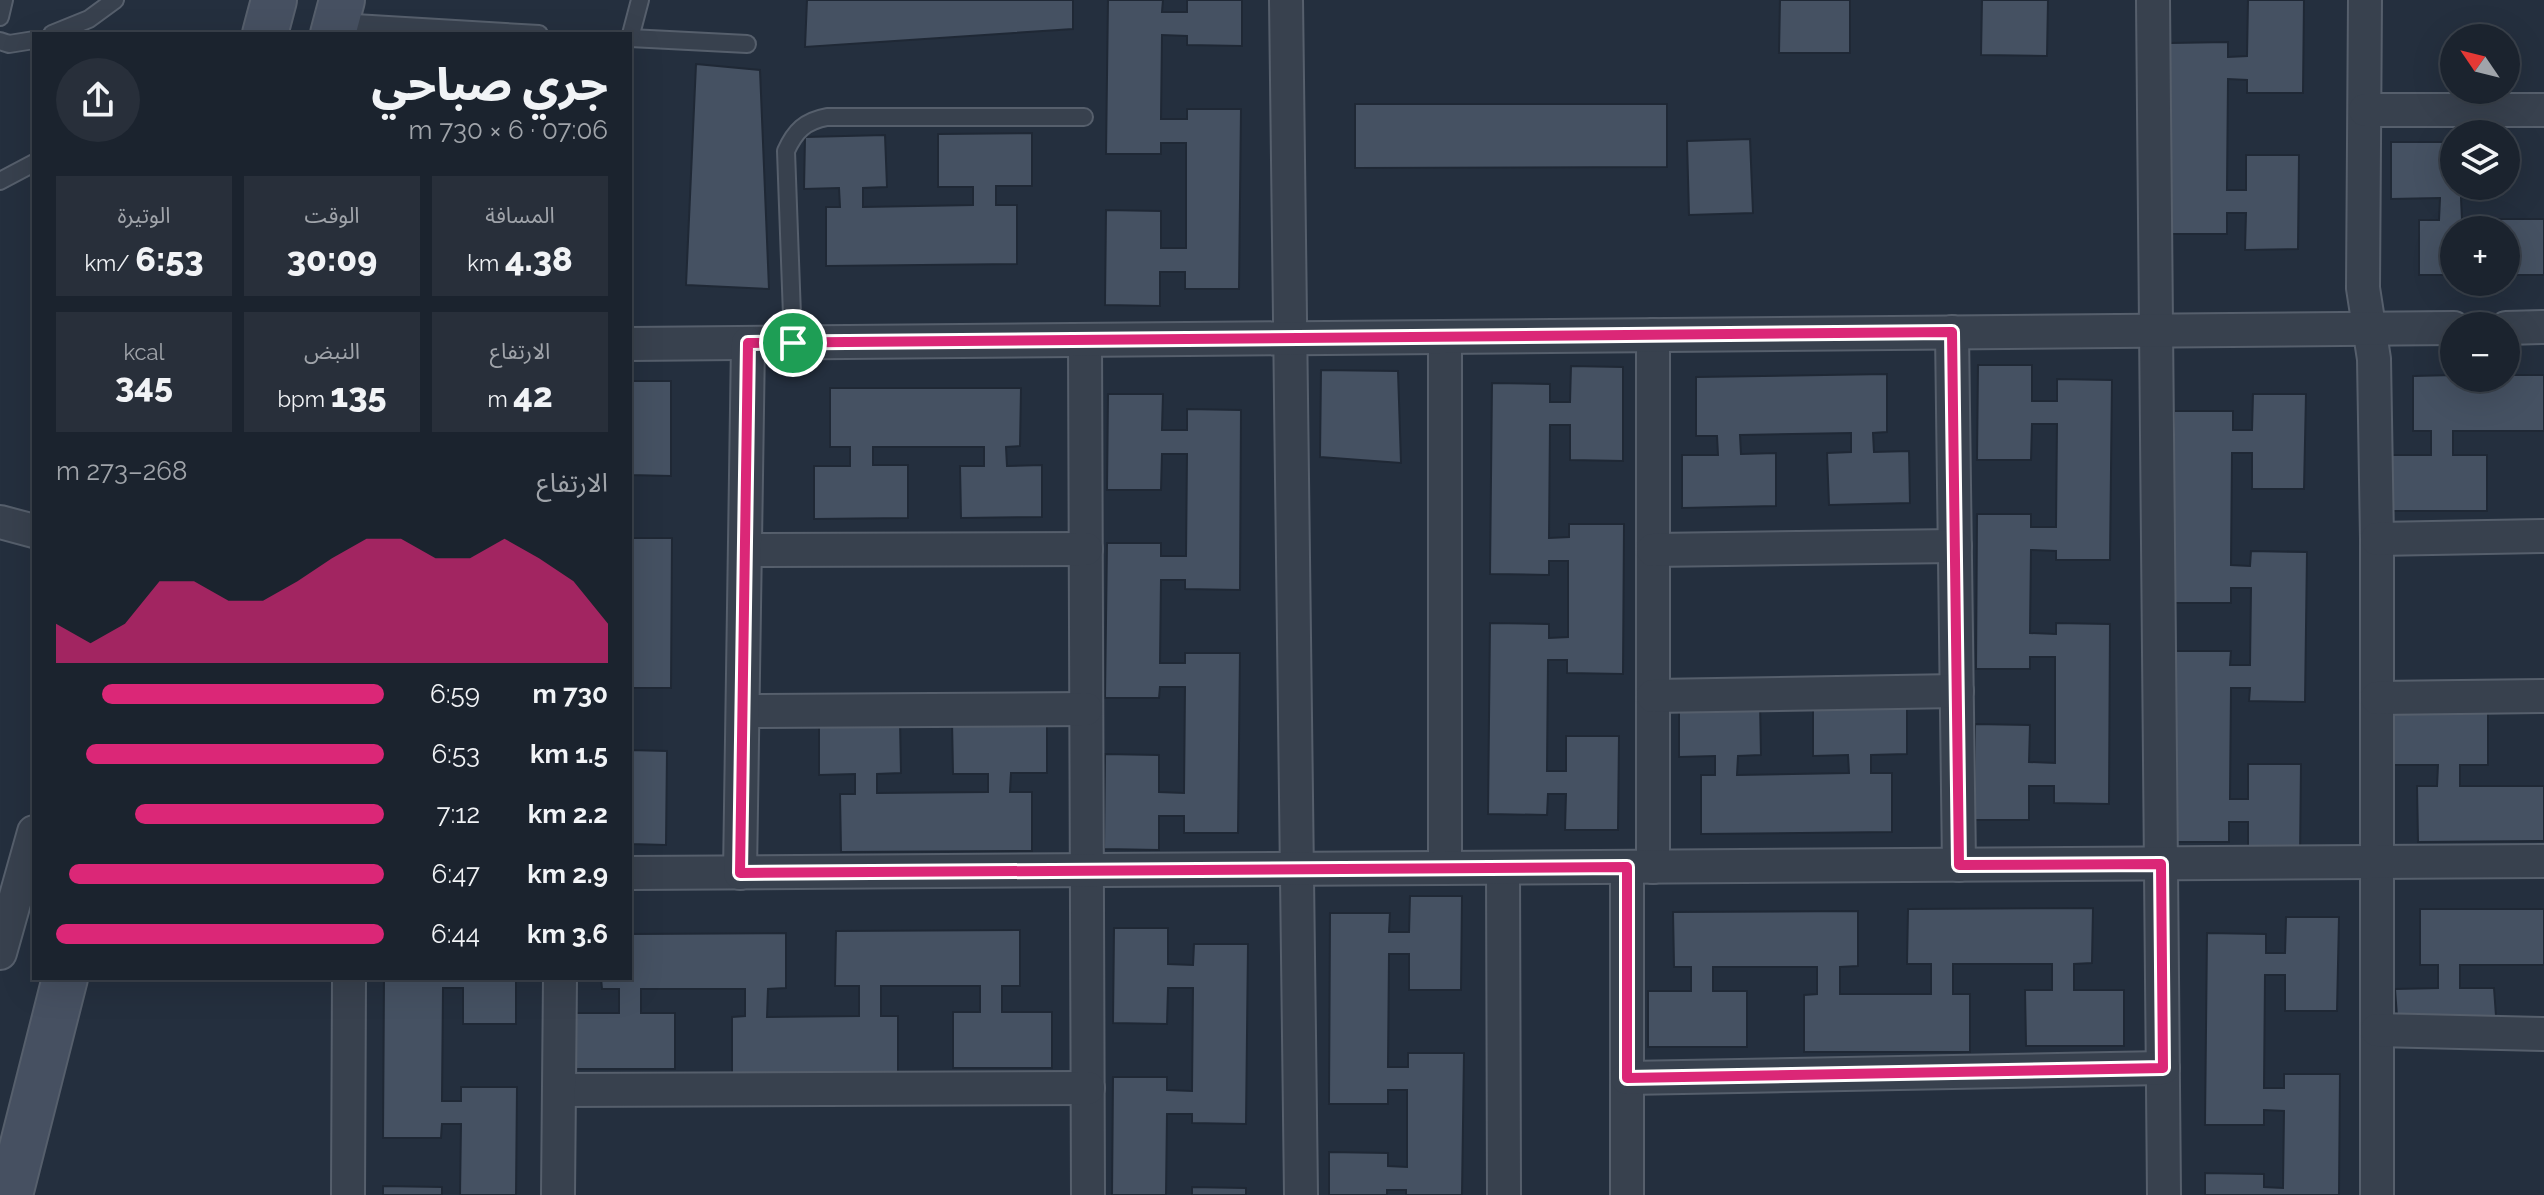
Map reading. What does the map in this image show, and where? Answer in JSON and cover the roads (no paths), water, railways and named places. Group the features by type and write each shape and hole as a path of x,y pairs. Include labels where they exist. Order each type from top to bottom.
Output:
{"street":[{"path":"266,32 274,0"},
{"path":"1286,0 1301,1195"},
{"path":"2153,0 2164,1195"},
{"path":"2365,0 2363,288 2374,359 2377,539 2377,1195"},
{"path":"2365,110 2544,110"},
{"path":"2520,328 2544,327"},
{"path":"632,344 2440,328"},
{"path":"1952,332 1959,865"},
{"path":"1627,1195 1627,1078 1653,696 1653,335"},
{"path":"1445,337 1445,868"},
{"path":"1085,340 1088,1195"},
{"path":"740,873 748,343"},
{"path":"0,522 32,530"},
{"path":"2377,539 2544,536"},
{"path":"1653,550 1955,546"},
{"path":"745,550 1086,549"},
{"path":"1653,696 1957,691"},
{"path":"2377,698 2544,696"},
{"path":"743,711 1086,709"},
{"path":"0,953 32,839"},
{"path":"632,873 2544,861"},
{"path":"1503,868 1504,1195"},
{"path":"10,1195 64,980"},
{"path":"348,1195 349,980"},
{"path":"558,1195 560,980"},
{"path":"2377,1030 2544,1034"},
{"path":"1627,1078 2163,1068"},
{"path":"559,1090 1088,1088"}],"lane":[{"path":"0,17 4,0"},
{"path":"57,32 89,19 115,0"},
{"path":"632,32 640,0"},
{"path":"337,19 512,32"},
{"path":"632,38 747,44"},
{"path":"0,41 9,44 32,40"},
{"path":"793,343 786,151 801,127 813,119 827,117 1084,117"},
{"path":"0,181 32,164"}]}
